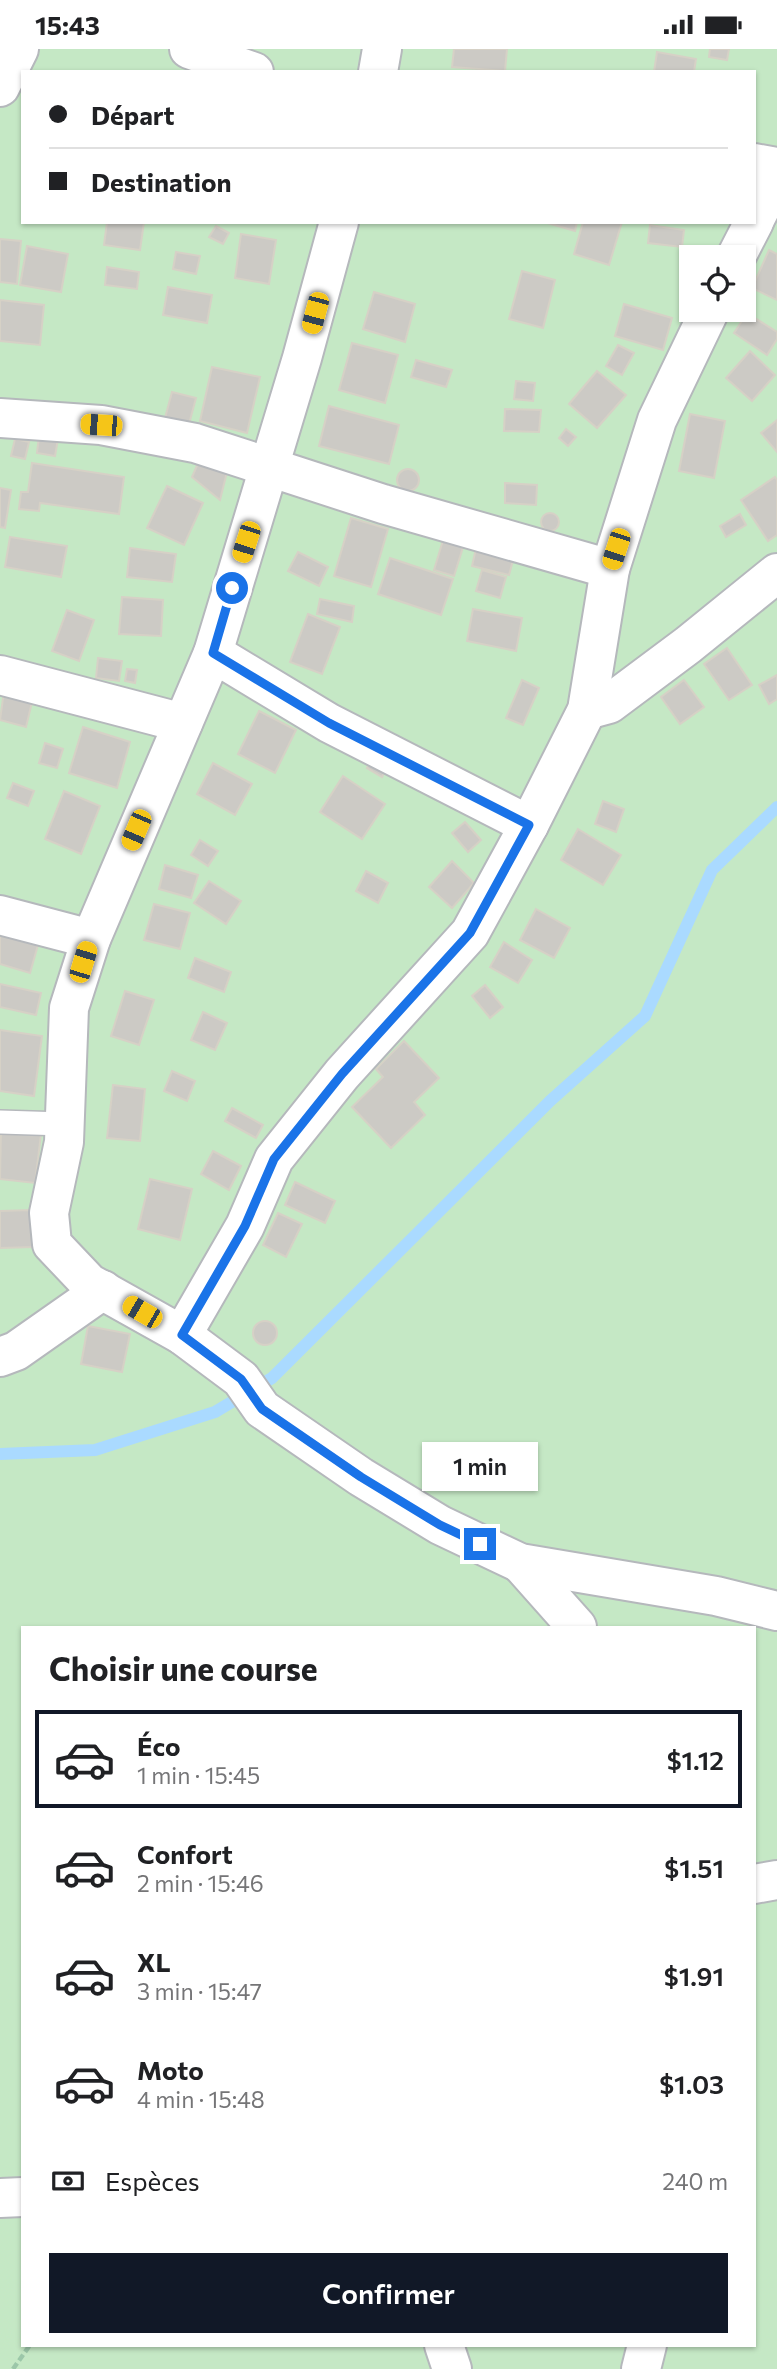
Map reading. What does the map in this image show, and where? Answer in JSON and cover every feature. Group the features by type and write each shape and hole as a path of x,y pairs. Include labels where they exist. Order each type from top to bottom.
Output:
{"street":[{"path":"0,87 19,49"},
{"path":"189,49 248,70"},
{"path":"378,70 383,49"},
{"path":"756,163 777,167"},
{"path":"756,218 777,176"},
{"path":"338,224 270,468 213,653 91,939 69,1008 64,1142 49,1213 52,1244 89,1283 182,1335 252,1394 361,1477 440,1525 520,1563 716,1596 777,1611"},
{"path":"742,245 753,224"},
{"path":"182,1335 245,1226 274,1159 342,1074 470,933 529,825 587,710 610,569 657,420 704,322"},
{"path":"0,418 101,425 195,443 383,504 610,569"},
{"path":"587,710 609,704 777,573"},
{"path":"213,653 329,723 529,825"},
{"path":"0,675 183,723"},
{"path":"0,915 91,939"},
{"path":"0,1357 16,1350 103,1290"},
{"path":"520,1563 576,1626"},
{"path":"756,1884 777,1881"},
{"path":"0,2198 21,2197"},
{"path":"445,2347 452,2369"},
{"path":"641,2369 646,2347"}],"lane":[{"path":"0,1122 64,1124"}],"path":[{"path":"13,2369 29,2347"}],"green space":[{"path":"0,49 777,49 777,2369 0,2369"}],"building":[{"path":"454,49 507,49 505,70 452,67"},
{"path":"710,49 729,49 727,60 709,57"},
{"path":"657,52 696,59 694,70 654,70"},
{"path":"107,224 144,224 140,250 104,245"},
{"path":"551,224 577,224 575,231"},
{"path":"582,224 621,224 609,265 574,254"},
{"path":"650,225 684,230 682,245 679,247 648,243"},
{"path":"216,226 229,233 223,244 209,237"},
{"path":"241,234 276,240 269,284 235,278"},
{"path":"0,239 21,241 17,284 0,282"},
{"path":"27,246 68,254 61,292 20,285"},
{"path":"769,250 777,254 777,300 756,290 756,279"},
{"path":"176,252 200,256 196,274 173,269"},
{"path":"107,267 139,272 137,289 105,285"},
{"path":"522,271 555,280 543,328 509,319"},
{"path":"168,287 212,295 207,323 163,315"},
{"path":"374,292 415,304 405,342 363,329"},
{"path":"0,300 44,305 40,345 0,341"},
{"path":"624,304 672,318 663,350 615,336"},
{"path":"756,319 777,332 777,339 767,355 734,333 741,322 756,322"},
{"path":"352,343 398,355 385,403 339,390"},
{"path":"618,345 634,353 622,375 606,366"},
{"path":"750,351 775,375 752,401 726,378"},
{"path":"416,360 452,370 446,387 411,377"},
{"path":"212,367 260,377 247,433 200,421"},
{"path":"597,371 626,395 597,428 569,404"},
{"path":"516,381 535,383 533,401 514,399"},
{"path":"172,392 196,398 189,424 165,418"},
{"path":"329,406 399,425 389,464 319,446"},
{"path":"505,409 541,410 539,432 504,431"},
{"path":"690,414 725,421 714,478 679,471"},
{"path":"777,420 777,452 761,433"},
{"path":"566,429 576,437 568,446 559,438"},
{"path":"39,436 58,439 55,456 37,453"},
{"path":"15,439 29,442 25,459 11,456"},
{"path":"199,461 228,468 220,500 192,477"},
{"path":"32,463 124,477 119,514 40,503 39,511 19,509 21,492 28,492"},
{"path":"408,469 416,472 419,480 416,488 408,491 400,488 397,480 400,472"},
{"path":"775,477 777,535 768,541 741,500"},
{"path":"505,483 537,485 536,505 505,503"},
{"path":"167,486 203,503 184,545 147,528"},
{"path":"0,488 11,490 5,528 0,527"},
{"path":"550,513 558,518 559,522 554,530 550,531 542,526 541,522 546,514"},
{"path":"740,514 746,525 726,537 720,526"},
{"path":"351,518 388,529 371,587 334,576"},
{"path":"10,537 67,546 61,577 5,567"},
{"path":"444,537 464,544 454,576 434,570"},
{"path":"477,544 515,553 509,575 472,566"},
{"path":"130,548 176,554 172,582 127,577"},
{"path":"298,552 328,567 319,586 288,571"},
{"path":"390,558 453,579 441,615 378,594"},
{"path":"482,570 506,577 500,598 476,591"},
{"path":"122,597 163,600 161,636 119,634"},
{"path":"320,599 354,606 352,622 317,614"},
{"path":"473,609 522,618 516,651 467,641"},
{"path":"67,610 94,620 79,661 52,651"},
{"path":"308,614 340,627 322,674 290,662"},
{"path":"727,648 752,685 729,700 704,664"},
{"path":"98,658 122,661 119,681 96,678"},
{"path":"127,669 137,670 135,683 125,681"},
{"path":"777,675 777,699 769,704 759,685"},
{"path":"522,680 539,688 523,725 506,718"},
{"path":"684,680 704,707 680,724 661,697"},
{"path":"4,691 33,698 26,727 0,720"},
{"path":"259,711 296,730 275,773 238,754"},
{"path":"83,727 130,742 117,788 69,773"},
{"path":"45,743 63,749 57,768 39,763"},
{"path":"374,754 390,763 382,777 367,768"},
{"path":"213,763 252,784 235,815 197,794"},
{"path":"343,776 385,804 362,839 320,812"},
{"path":"13,783 34,791 28,806 7,798"},
{"path":"64,791 100,806 81,854 45,839"},
{"path":"603,801 624,809 616,832 595,824"},
{"path":"465,822 481,840 468,852 452,833"},
{"path":"578,829 621,855 603,885 561,860"},
{"path":"200,840 218,851 208,866 191,855"},
{"path":"452,861 474,883 452,908 429,887"},
{"path":"165,865 198,875 191,898 159,889"},
{"path":"366,871 388,883 378,903 356,891"},
{"path":"209,881 241,901 226,924 194,903"},
{"path":"154,904 190,913 180,949 144,940"},
{"path":"536,909 570,928 554,958 520,940"},
{"path":"0,934 38,945 30,973 0,964"},
{"path":"504,942 532,960 518,983 490,967"},
{"path":"195,958 231,972 224,992 188,978"},
{"path":"0,984 41,993 36,1015 0,1007"},
{"path":"485,985 503,1007 490,1018 472,996"},
{"path":"125,991 154,1000 139,1045 111,1036"},
{"path":"203,1012 227,1023 215,1050 191,1040"},
{"path":"0,1030 42,1036 34,1096 0,1091"},
{"path":"404,1041 439,1078 414,1102 425,1115 391,1148 352,1107 383,1077 376,1069"},
{"path":"172,1071 195,1081 187,1101 164,1091"},
{"path":"113,1085 145,1089 140,1141 107,1138"},
{"path":"232,1108 263,1125 256,1138 225,1121"},
{"path":"1,1129 41,1134 35,1183 0,1179"},
{"path":"213,1151 241,1166 229,1190 201,1174"},
{"path":"150,1179 192,1189 180,1240 138,1229"},
{"path":"295,1182 335,1201 325,1223 285,1205"},
{"path":"31,1210 33,1247 0,1248 0,1211"},
{"path":"278,1213 302,1224 286,1257 263,1245"},
{"path":"265,1321 273,1325 277,1333 273,1341 265,1345 257,1341 253,1333 257,1325"},
{"path":"88,1326 130,1334 122,1372 81,1364"}],"waterway":[{"path":"0,1454 95,1450 215,1412 272,1378 550,1101 645,1016 712,870 777,807"}],"route":[{"path":"232,588 213,653 329,723 529,825 470,933 342,1074 274,1159 245,1226 182,1335 241,1379 262,1409 361,1477 440,1525 480,1544"}]}
